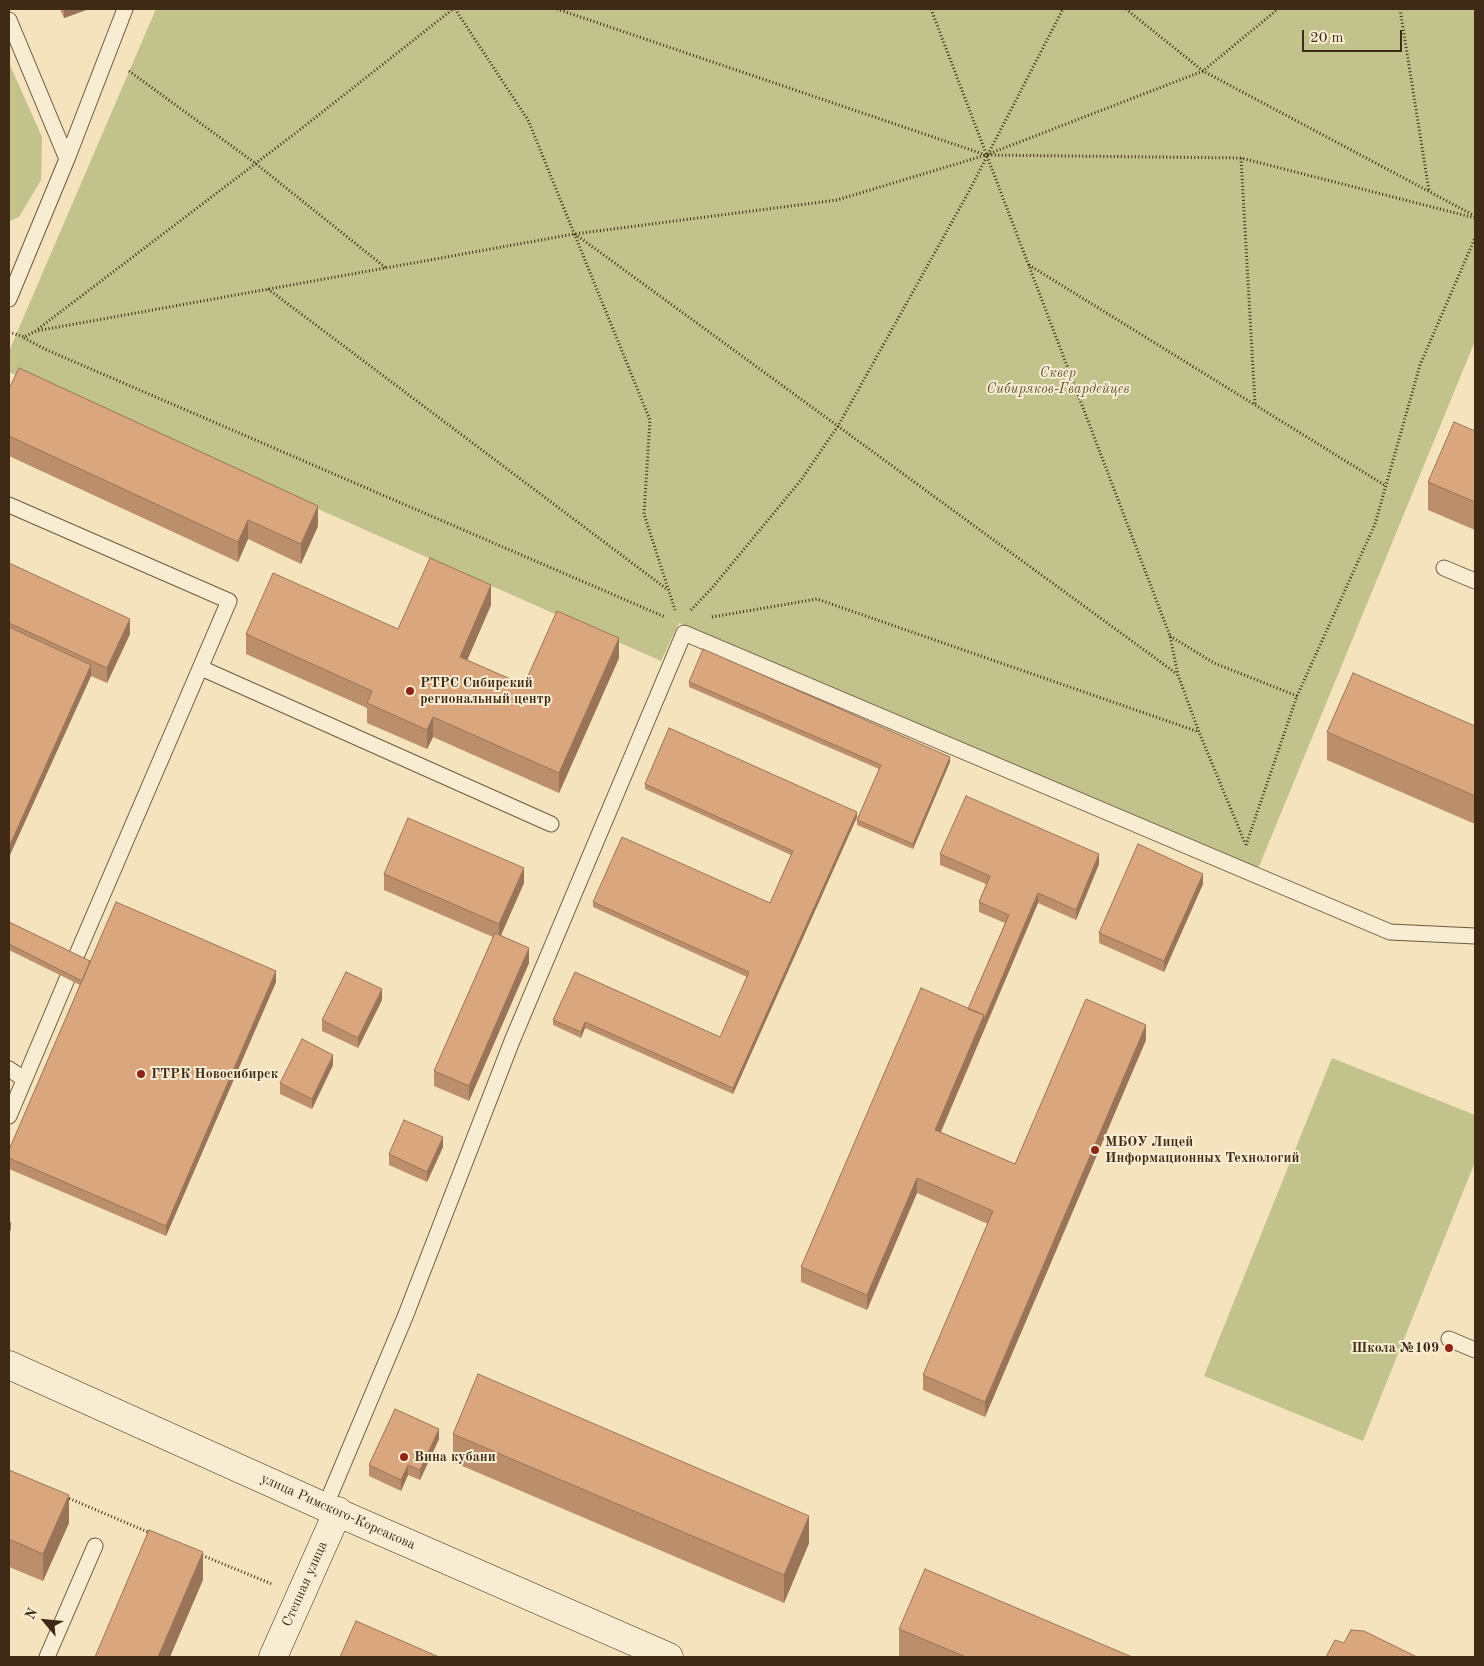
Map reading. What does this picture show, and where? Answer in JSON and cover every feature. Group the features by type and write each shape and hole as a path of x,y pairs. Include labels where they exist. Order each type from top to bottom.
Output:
{"street":[{"name":"улица Римского-Корсакова","path":"9,1365 668,1657"},
{"name":"Степная улица","path":"273,1657 300,1596 331,1509"}],"lane":[{"path":"9,300 126,9"},
{"path":"9,20 67,159"},
{"path":"9,505 229,601 75,959"},
{"path":"1444,568 1475,581"},
{"path":"331,1509 512,1040 684,633 1390,932 1475,936"},
{"path":"201,668 551,824"},
{"path":"9,1116 67,978"},
{"path":"9,1070 24,1079"},
{"path":"1450,1339 1475,1350"},
{"path":"47,1657 95,1546"}],"path":[{"path":"24,337 36,331 454,9 528,120 650,420 644,514 676,615"},
{"path":"557,9 986,155 1241,158 1475,217"},
{"path":"931,9 1170,636 1178,675 1199,732 1246,846 1251,852"},
{"path":"686,616 712,588 801,480 838,426 967,195 1063,9"},
{"path":"1126,9 1203,71 1430,191 1475,217"},
{"path":"36,331 574,234 838,200 986,155 1203,71 1278,9"},
{"path":"1400,9 1430,191"},
{"path":"129,71 255,163 386,268"},
{"path":"1241,158 1254,405"},
{"path":"574,234 1178,675"},
{"path":"1246,846 1297,696 1375,524 1420,365 1475,238"},
{"path":"1029,265 1386,486"},
{"path":"268,289 668,591"},
{"path":"9,332 670,619"},
{"path":"708,618 817,599 1199,732"},
{"path":"1170,636 1214,663 1297,696"},
{"path":"63,1496 154,1535"},
{"path":"191,1550 300,1596"}],"green space":[{"name":"Сквер Сибиряков-Гвардейцев","path":"156,9 1475,9 1475,341 1258,869 679,623 661,661 9,372 9,351"},
{"path":"9,63 42,137 41,180 19,217 9,221"},
{"path":"1332,1058 1475,1115 1475,1162 1363,1441 1204,1376"}],"building":[{"path":"19,368 318,506 301,544 248,520 238,542 9,436 9,389"},
{"path":"1454,422 1475,431 1475,502 1428,482"},
{"name":"РТРС Сибирский региональный центр","path":"430,558 491,585 460,657 524,685 557,611 619,638 559,773 433,717 427,730 367,703 372,691 246,634 273,573 398,629"},
{"path":"9,563 130,619 107,668 9,623"},
{"path":"9,627 91,665 9,847"},
{"path":"703,649 950,757 913,844 857,820 881,765 689,682"},
{"path":"1353,673 1475,726 1475,796 1327,732"},
{"path":"669,728 857,812 733,1088 585,1022 581,1032 553,1020 575,972 720,1037 749,972 593,902 622,837 770,903 793,851 645,784"},
{"path":"966,796 1099,854 1076,910 1038,893 984,1020 984,1015 968,1009 1009,915 979,902 990,876 940,854"},
{"path":"408,818 524,868 499,924 384,874"},
{"path":"1138,844 1203,874 1164,961 1099,933"},
{"name":"ГТРК Новосибирск","path":"116,902 276,971 166,1226 9,1158 9,1150"},
{"path":"9,922 90,961 82,981 9,944"},
{"path":"495,933 529,948 469,1086 434,1071"},
{"path":"346,972 382,989 358,1038 322,1020"},
{"path":"921,988 984,1015 935,1130 1015,1164 1086,999 1146,1025 985,1402 923,1375 993,1211 917,1178 867,1295 801,1267"},
{"path":"302,1039 333,1055 312,1099 280,1083"},
{"path":"404,1120 443,1137 427,1172 389,1154"},
{"path":"478,1374 809,1516 784,1575 453,1434"},
{"name":"Вина кубани","path":"395,1409 439,1429 420,1470 408,1465 401,1480 369,1465"},
{"path":"9,1470 69,1495 43,1554 9,1539"},
{"path":"149,1530 203,1552 158,1657 95,1657"},
{"path":"925,1569 1132,1657 966,1657 899,1629"},
{"path":"356,1621 439,1657 340,1657"},
{"path":"1351,1630 1364,1631 1417,1657 1326,1657 1335,1640 1344,1643"}],"place":[{"name":"РТРС Сибирский региональный центр","path":"410,691"},
{"name":"ГТРК Новосибирск","path":"141,1074"},
{"name":"МБОУ Лицей Информационных Технологий","path":"1095,1150"},
{"name":"Школа №109","path":"1449,1348"},
{"name":"Вина кубани","path":"404,1457"}]}
